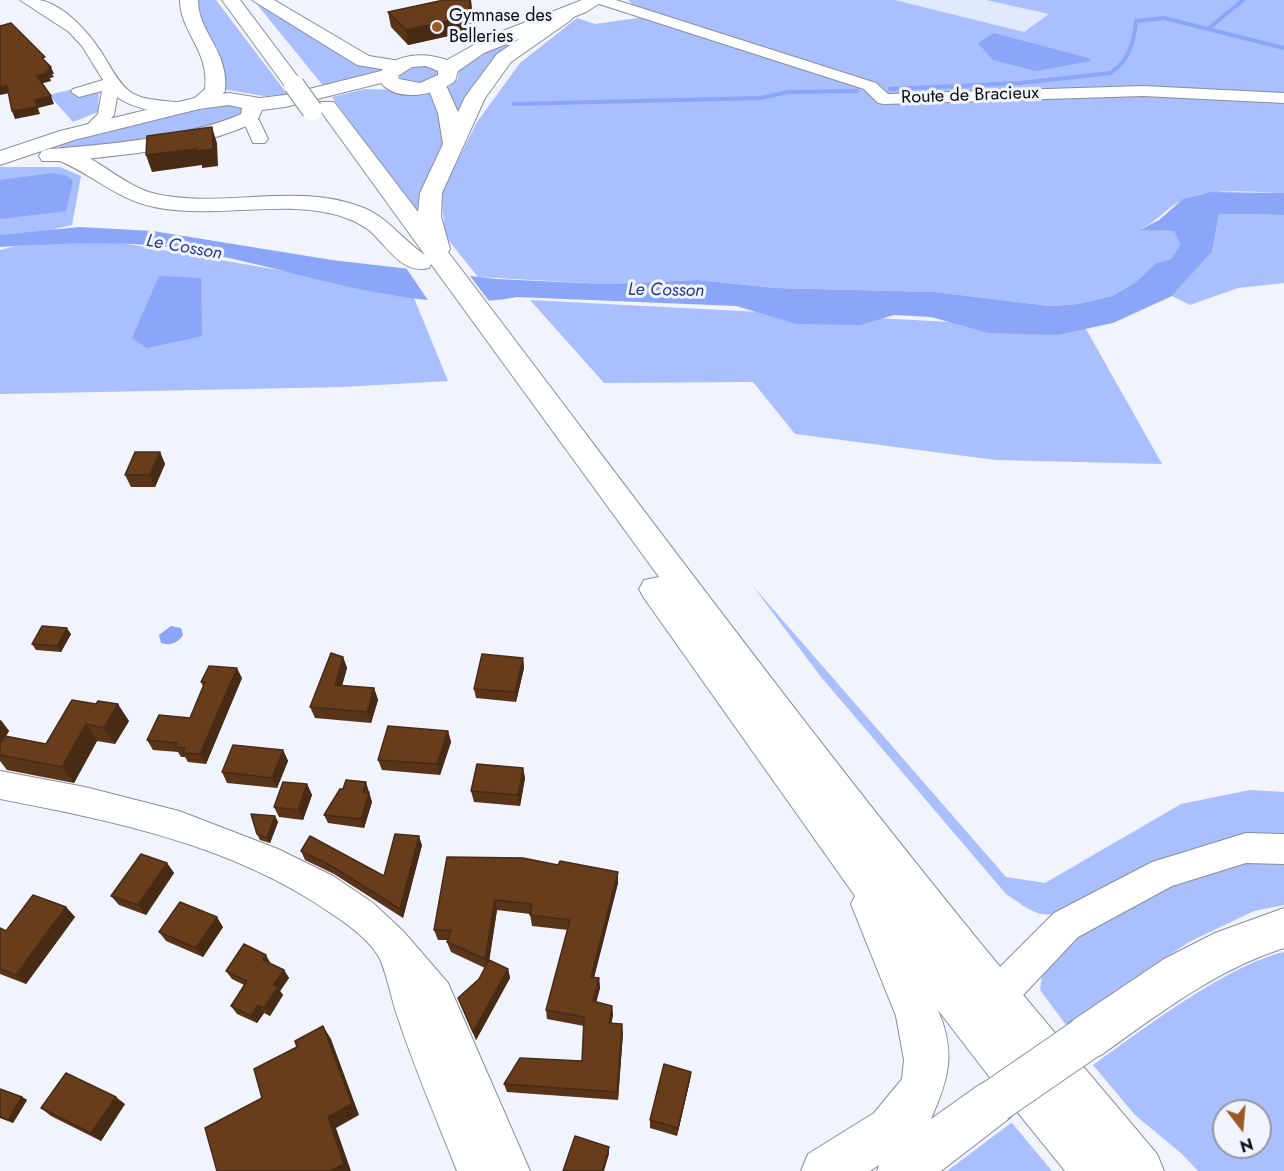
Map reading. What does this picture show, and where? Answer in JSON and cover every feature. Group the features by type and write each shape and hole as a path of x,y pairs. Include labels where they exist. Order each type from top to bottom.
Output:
{"main road":[{"path":"189,0 189,10 216,63 218,77 215,91 191,105"},
{"path":"231,0 302,84"},
{"path":"246,0 302,84 470,316 860,871 970,1017 1096,1171"},
{"path":"261,0 364,61 394,75 410,89 442,77 467,55 596,0"},
{"path":"432,264 433,236 429,204 452,142 475,98 504,58 565,15"},
{"path":"0,159 210,130 248,113 352,89 394,75 425,61 500,40"},
{"path":"425,61 439,64 452,142"},
{"path":"58,151 92,129 191,105 229,99 248,113"},
{"path":"58,151 90,165 116,186 155,201 203,205 308,205 344,211 376,224 395,245 432,264"},
{"path":"470,316 996,997 1140,1171"},
{"path":"825,1171 898,1124 917,1100 926,1077 928,1049 922,1022 890,950 860,871"},
{"path":"901,1171 995,1101 1173,978 1221,951 1259,934 1284,928"}],"street":[{"path":"27,0 54,12 75,30 87,43 111,84 125,96 140,104 191,105"},
{"name":"Route de Bracieux","path":"601,0 870,86 884,99 1157,92 1284,98"},
{"path":"79,92 111,84"},
{"path":"92,129 106,115 111,84"},
{"path":"248,113 258,139"},
{"path":"0,785 85,801 179,825 266,860 321,887 361,914 391,943 435,996 510,1171"},
{"path":"996,997 1066,925 1164,873 1246,848 1284,849"},
{"path":"391,943 416,1018 477,1171"}],"shaded area":[{"path":"196,0 216,0 288,95 264,96 222,89 224,78 217,48 202,24"},
{"path":"628,0 895,0 1024,32 1049,14 986,0 1284,0 1284,193 1226,191 1196,195 1183,200 1141,229 1174,231 1180,245 1171,259 1156,263 1136,282 1112,296 1078,304 1051,306 935,292 776,288 698,280 606,284 478,277 445,236 441,194 477,122 520,63 577,18 595,24 645,17"},
{"path":"895,0 993,0 1050,14 1024,32"},
{"path":"255,2 387,68 325,88"},
{"path":"515,38 523,40 458,122 445,90 458,79 460,64"},
{"path":"421,66 437,69 441,75 424,84 400,80 400,74 409,68"},
{"path":"77,88 99,89 98,112 73,122 49,95"},
{"path":"365,89 433,91 444,135 442,152 420,221 332,97"},
{"path":"227,103 243,107 242,116 223,124 75,150 60,148 59,144 64,140"},
{"path":"0,167 60,167 81,176 72,225 0,242"},
{"path":"1219,214 1284,215 1284,283 1238,288 1190,305 1172,296 1212,252"},
{"path":"105,240 307,275 384,294 414,298 448,381 343,387 0,394 0,250 16,246"},
{"path":"530,300 1086,329 1162,464 996,460 795,434 753,382 604,383"},
{"path":"752,585 1006,877 1045,883 1181,804 1250,790 1284,792 1284,840 1070,913 1049,915 1035,912 1006,894 821,677"},
{"path":"1284,853 1284,905 1254,911 1189,942 1066,1025 1040,990 1043,967 1064,939 1203,867"},
{"path":"1284,952 1284,1171 1198,1171 1182,1154 1135,1115 1093,1065 1160,1017 1237,970"},
{"path":"1011,1123 1052,1171 947,1171"}],"water":[{"path":"994,33 1088,58 1091,61 1036,71 993,60 978,43"},
{"path":"53,173 67,176 73,181 66,211 0,219 0,180"},
{"name":"Le Cosson","path":"1211,192 1284,193 1284,215 1219,214 1212,252 1172,296 1113,323 1057,335 989,333 931,317 894,315 860,325 797,324 736,306 517,297 473,302 428,300 383,294 247,262 159,246 99,243 0,247 0,235 80,227 153,231 332,260 496,279 606,284 698,280 776,288 935,292 1051,306 1078,304 1112,296 1136,282 1156,263 1171,259 1180,245 1174,231 1140,230 1159,220 1183,199"},
{"path":"159,276 201,278 202,336 147,348 132,338"},
{"path":"171,626 181,628 183,635 174,643 161,643 159,635"}],"pier":[{"path":"404,265 467,272 492,305 430,303"}],"building":[{"path":"444,0 470,0 469,16 406,30 388,12"},
{"path":"11,23 45,57 42,58 51,67 48,67 51,70 46,71 48,73 37,76 51,96 35,100 37,107 12,111 7,86 0,87 0,26"},
{"path":"212,127 213,149 146,155 147,136"},
{"path":"135,452 160,452 150,475 125,475"},
{"path":"42,626 67,628 57,646 32,644"},
{"path":"331,653 343,657 335,685 374,688 367,712 310,707"},
{"path":"482,654 523,658 515,692 474,689"},
{"path":"209,666 237,668 200,754 183,753 185,748 175,747 177,743 147,740 159,715 190,718 205,682 201,682"},
{"path":"72,700 96,704 98,701 118,704 104,728 86,724 62,767 0,755 0,743 5,736 46,744"},
{"path":"388,726 448,731 437,764 378,760"},
{"path":"233,745 283,750 272,778 222,772"},
{"path":"477,764 523,768 518,795 471,791"},
{"path":"346,780 366,782 363,792 369,793 361,819 324,815 340,789 343,789"},
{"path":"283,782 307,784 298,810 274,807"},
{"path":"251,814 275,816 267,838 257,834"},
{"path":"395,834 419,836 400,909 330,865 301,851 310,836 384,876"},
{"path":"141,854 167,863 138,905 111,896"},
{"path":"447,857 523,858 558,865 560,861 618,872 591,977 599,978 593,1001 612,1006 609,1023 622,1024 617,1092 504,1084 520,1058 582,1061 584,1017 546,1010 570,920 530,915 532,904 495,900 485,959 447,942 451,930 434,930"},
{"path":"33,895 66,907 16,975 0,969 0,928 6,931"},
{"path":"180,902 217,917 196,948 159,932"},
{"path":"244,944 266,955 263,960 284,970 273,985 278,987 264,1008 258,1005 251,1016 231,1006 247,981 226,971"},
{"path":"489,960 508,969 473,1032 458,998 479,979"},
{"path":"323,1026 352,1104 328,1117 344,1164 330,1171 217,1171 205,1128 262,1098 254,1069 297,1047 295,1041"},
{"path":"664,1064 691,1072 678,1128 650,1120"},
{"path":"66,1073 116,1097 91,1133 41,1108"},
{"path":"0,1089 22,1097 8,1120 0,1117"},
{"path":"575,1136 609,1147 602,1171 563,1171"}],"waterway":[{"path":"1208,29 1243,0"},
{"path":"890,89 1020,83 1111,73 1122,62 1129,50 1136,21 1164,18 1208,29"},
{"path":"1208,29 1284,48"},
{"path":"514,104 761,98 788,92 857,91"}],"place":[{"name":"Gymnase des Belleries","path":"437,27"}]}
